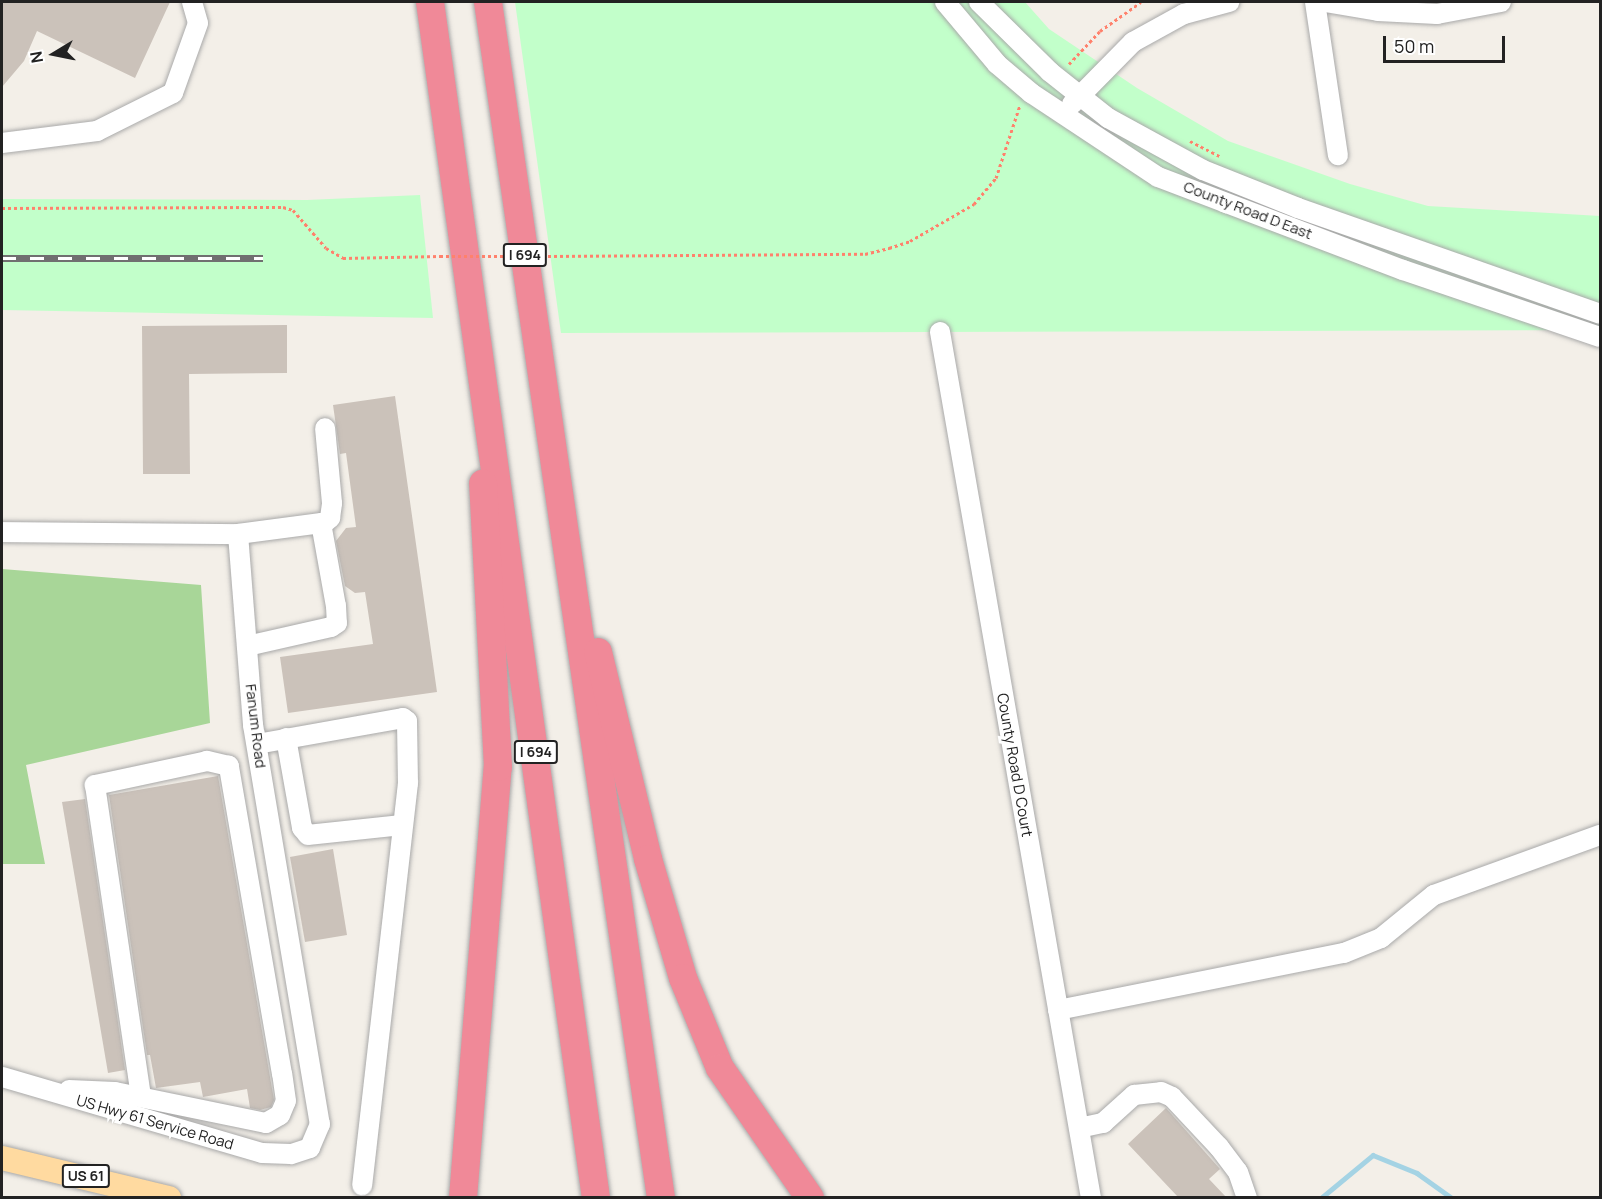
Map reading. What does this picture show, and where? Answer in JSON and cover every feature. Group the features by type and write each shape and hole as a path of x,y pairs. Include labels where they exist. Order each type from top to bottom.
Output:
{"highway":[{"name":"I 694","path":"430,2 475,308 596,1197"},
{"name":"I 694","path":"488,2 661,1197"},
{"path":"463,1197 498,767 475,308"},
{"path":"561,508 648,859 683,978 720,1068 810,1197"}],"main road":[{"name":"US 61","path":"2,1158 169,1197"}],"street":[{"path":"2,143 97,131 173,93 198,23 192,2"},
{"name":"County Road D East","path":"945,2 997,64 1060,115 1158,177 1402,270 1600,337"},
{"name":"County Road D East","path":"979,2 1080,97 1108,118 1203,170 1298,208 1600,314"},
{"path":"1060,115 1080,97 1116,56 1152,29 1184,14 1229,2"},
{"path":"1315,2 1338,155"},
{"path":"1325,2 1378,11 1437,14 1501,2"},
{"name":"County Road D Court","path":"940,332 1091,1197"},
{"path":"322,525 330,518 332,503 325,428"},
{"path":"2,532 238,534 317,522 322,525"},
{"path":"247,646 336,623 322,525"},
{"name":"Fanum Road","path":"238,534 256,744 320,1124 310,1148"},
{"path":"256,744 403,718 407,721 408,783 401,825 362,1185"},
{"path":"286,738 302,828 308,835 401,825"},
{"path":"45,1090 98,1090 141,1096 266,1123 280,1115 286,1101 229,766 207,762 95,785 141,1096"},
{"path":"1058,1010 1344,953 1381,938 1434,895 1600,835"},
{"name":"US Hwy 61 Service Road","path":"2,1077 262,1153 291,1154 310,1148"},
{"path":"1078,1128 1103,1123 1134,1095 1161,1092 1172,1096 1238,1172 1247,1197"}],"path":[{"path":"1069,64 1100,31 1142,2"},
{"path":"2,208 283,207 293,210 326,248 343,258 865,254"}],"green space":[{"path":"515,2 1025,2 1049,29 1137,88 1228,141 1350,184 1428,206 1600,216 1600,330 561,333"},
{"path":"420,195 433,318 2,310 2,199 307,200"},
{"path":"2,569 201,585 210,723 26,765 45,864 2,864"}],"building":[{"path":"2,2 170,2 135,78 37,31 24,61 2,87"},
{"path":"287,325 287,373 189,374 190,474 143,474 142,326"},
{"path":"395,396 437,692 288,713 280,657 373,644 365,592 355,593 345,586 336,541 346,528 356,527 346,453 340,454 333,405"},
{"path":"218,776 274,1100 271,1107 260,1110 250,1108 247,1089 203,1097 200,1082 156,1088 150,1055 147,1055 109,795"},
{"path":"85,799 125,1070 108,1073 62,802"},
{"path":"333,849 347,935 305,942 290,857"},
{"path":"1166,1108 1220,1169 1209,1179 1226,1197 1178,1197 1128,1144"}],"waterway":[{"path":"1321,1198 1373,1155 1417,1173 1452,1198"}],"railway":[{"path":"2,258 263,258"}]}
